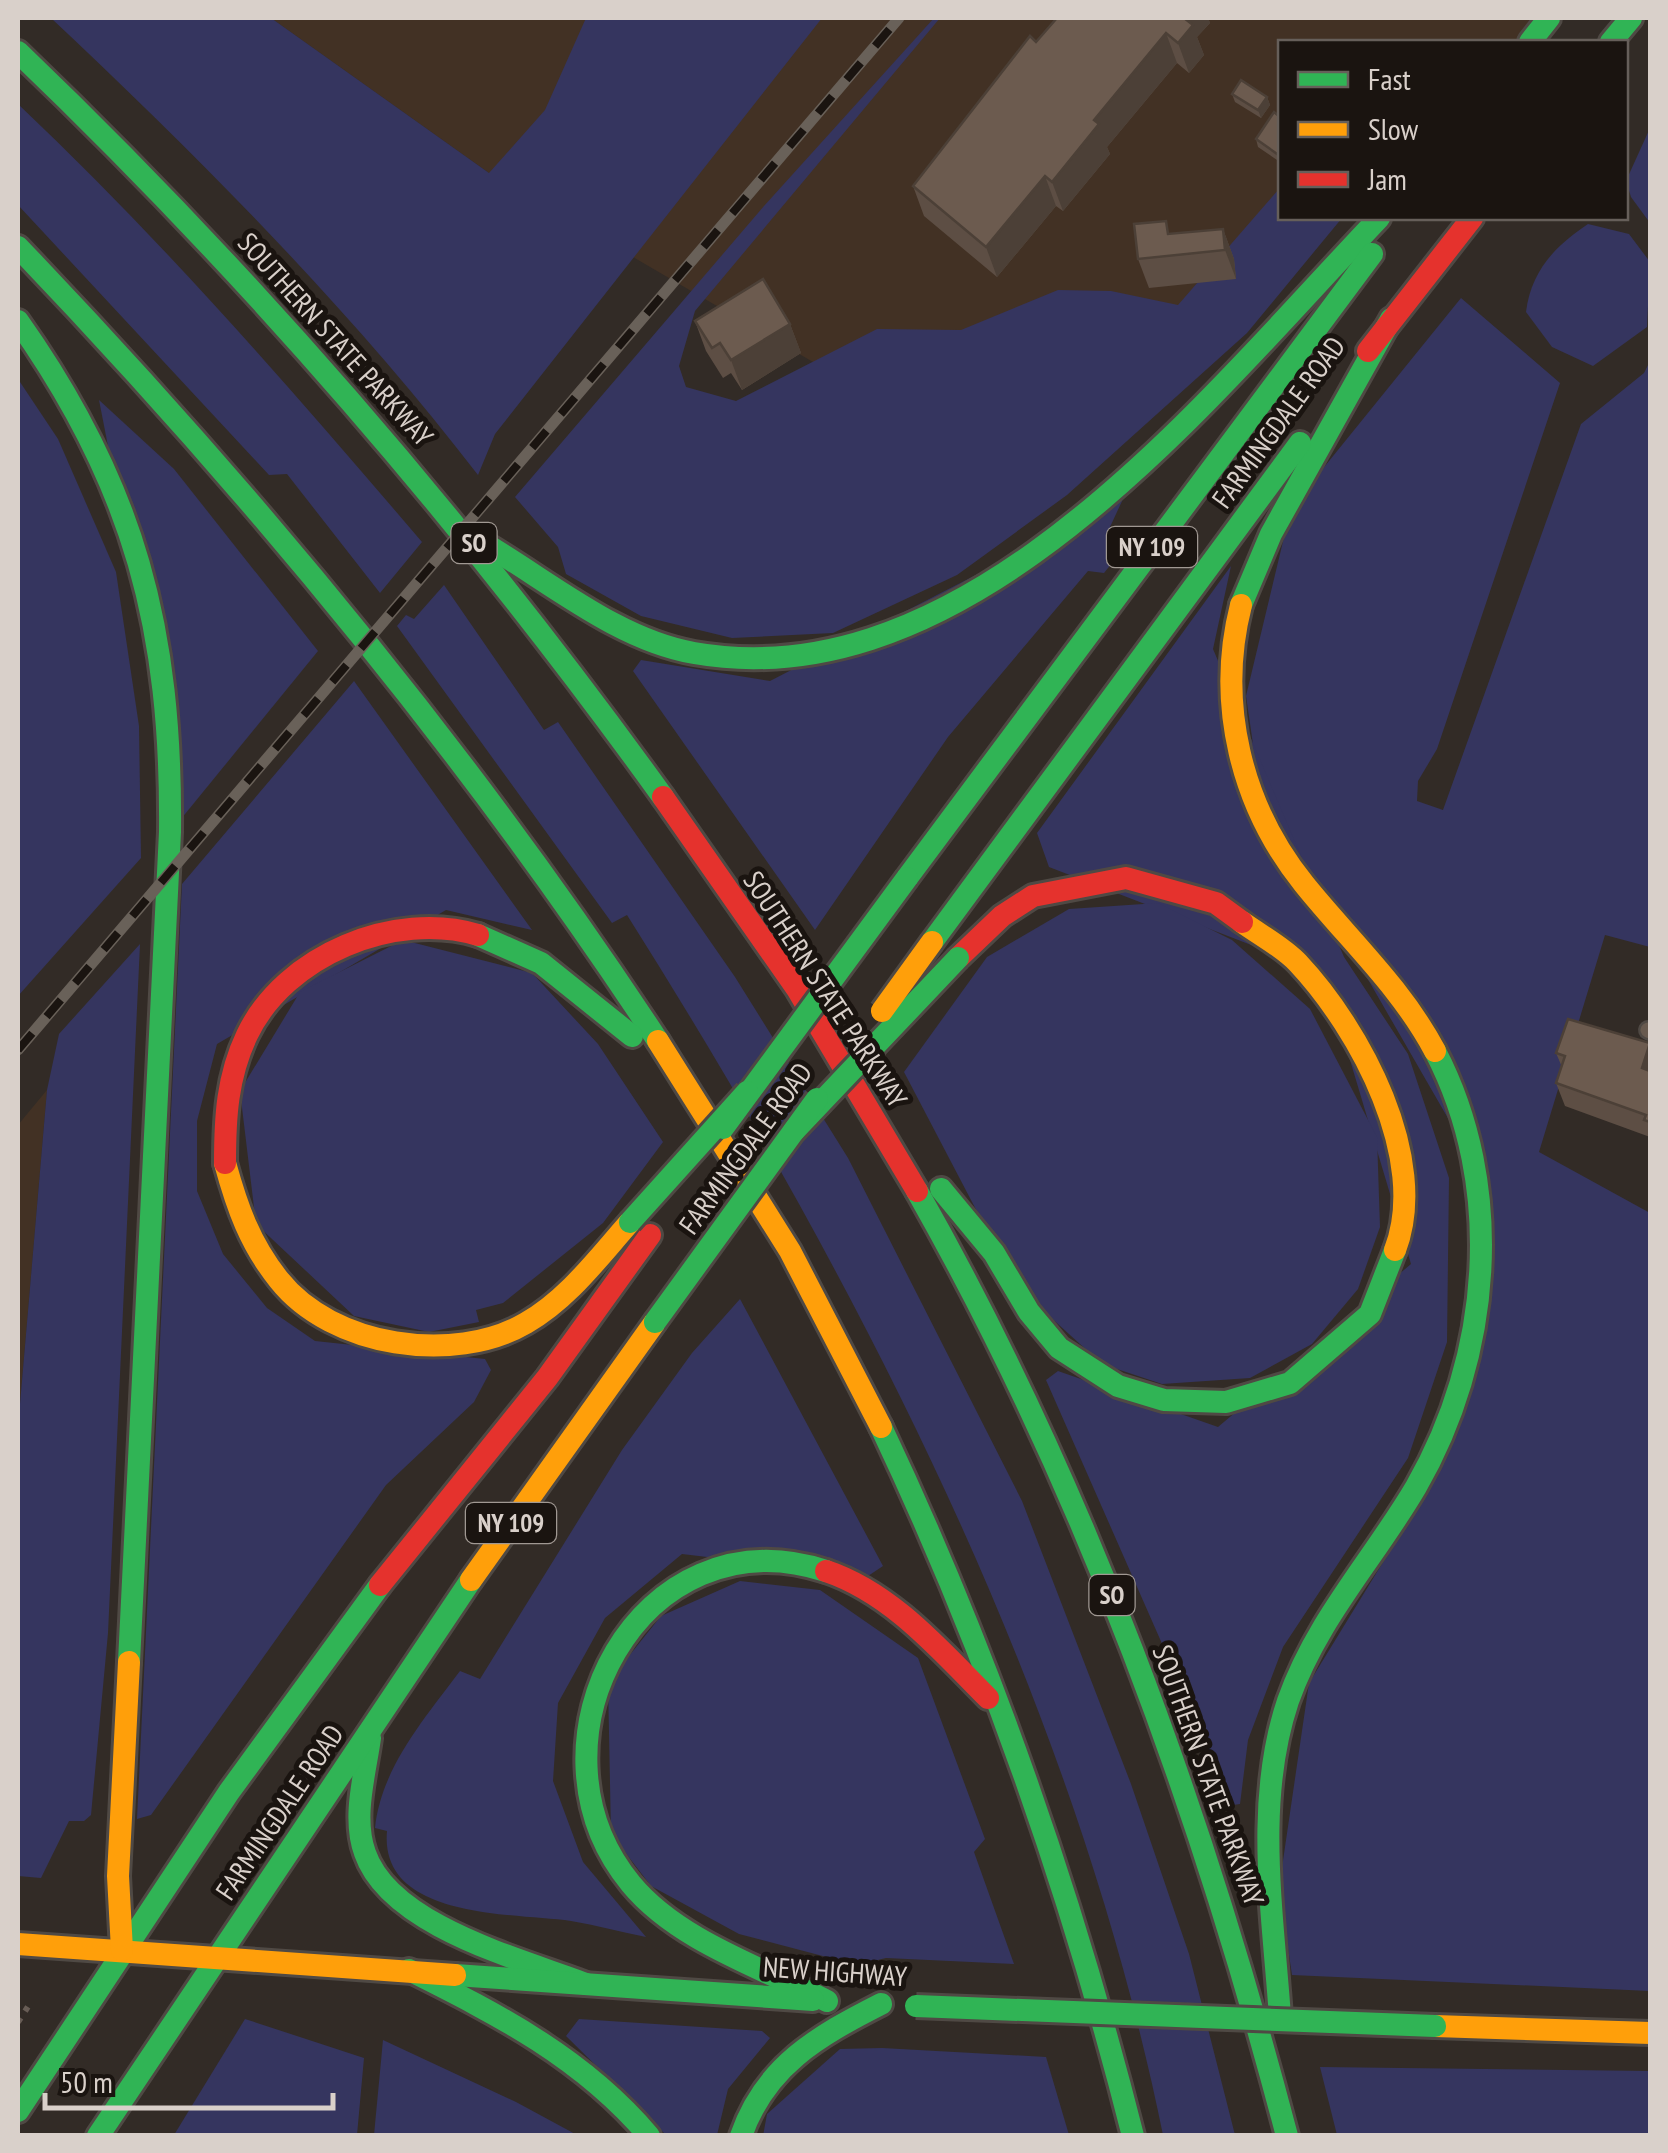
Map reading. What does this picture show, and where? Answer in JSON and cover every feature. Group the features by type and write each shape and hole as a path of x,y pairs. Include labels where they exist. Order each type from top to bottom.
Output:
{"main road":[{"path":"1532,40 1549,18"},
{"path":"1613,40 1631,18"},
{"name":"SOUTHERN STATE PARKWAY","path":"18,52 84,114 281,320 466,533 632,753 860,1091 998,1349 1113,1598 1210,1860 1254,2000 1286,2133"},
{"path":"466,533 626,626 676,648 759,659 840,652 876,642 963,597 1089,506 1207,401 1378,220"},
{"name":"FARMINGDALE ROAD","path":"18,2110 122,1950 364,1606 511,1425 650,1236 746,1092 1398,220"},
{"name":"FARMINGDALE ROAD","path":"98,2136 371,1728 656,1322 1392,319 1470,220"},
{"path":"18,247 191,431 359,628 533,856 765,1209 895,1454 1005,1714 1074,1911 1130,2128"},
{"path":"1286,2133 1275,1927 1266,1843 1270,1773 1288,1701 1322,1622 1420,1481 1456,1406 1470,1362 1481,1262 1474,1170 1431,1043 1398,992 1274,842 1247,782 1234,715 1237,623 1258,560 1392,319"},
{"path":"18,321 77,410 118,488 146,576 172,732 118,1876 122,1950"},
{"path":"794,1132 958,958 993,924 1033,896 1076,883 1134,879 1159,882 1210,900 1260,930 1286,953 1356,1037 1391,1106 1406,1165 1401,1248 1377,1303 1361,1326 1304,1376 1255,1396 1205,1404 1179,1402 1108,1382 1085,1368 1046,1334 994,1253 860,1091"},
{"path":"693,1094 593,999 541,960 488,936 433,926 374,934 316,958 272,999 237,1053 220,1131 226,1183 246,1240 270,1271 300,1300 341,1328 366,1338 420,1347 470,1345 524,1324 567,1293 746,1092"},
{"path":"827,2001 704,1936 652,1903 632,1885 602,1844 586,1793 584,1738 594,1689 616,1642 652,1604 701,1576 746,1562 804,1564 871,1592 904,1615 1005,1714"},
{"path":"371,1728 361,1836 366,1858 383,1884 426,1918 586,1984"},
{"name":"NEW HIGHWAY","path":"18,1944 916,2006 1650,2033"},
{"path":"409,1970 564,2052 614,2095 649,2136"},
{"path":"741,2136 756,2094 774,2070 812,2040 881,2004"}],"path":[{"path":"18,2022 31,2002"}],"shaded area":[{"path":"51,18 271,18 489,173 545,110 586,18 822,18 495,434 478,475 379,354 274,238"},
{"path":"271,18 1549,18 1528,40 1278,40 1278,220 1017,481 489,173"},
{"path":"934,18 940,18 695,311 679,366 686,387 736,401 877,329 961,330 1058,290 1111,291 1178,305 1278,190 1278,220 1340,220 1247,333 1067,495 957,575 833,633 732,638 641,616 566,574 558,547 515,497 764,206"},
{"path":"18,104 176,263 422,542 380,593 287,474 269,475 18,205"},
{"path":"1650,128 1650,223 1631,197 1628,177"},
{"path":"1588,224 1629,234 1650,262 1647,327 1593,366 1552,347 1526,312 1533,284 1546,261"},
{"path":"1461,298 1560,383 1437,749 1418,781 1417,801 1443,810 1581,424 1644,373 1650,361 1650,947 1605,935 1539,1152 1650,1213 1650,1991 1292,1975 1279,1888 1309,1683 1437,1474 1483,1179 1260,792 1246,696 1291,508"},
{"path":"18,379 58,439 116,572 139,726 141,858 18,996"},
{"path":"99,400 174,469 318,651 181,819"},
{"path":"1123,499 1110,527 1128,543 1104,573 1088,571 948,737 815,930 633,671 641,660 770,681"},
{"path":"1231,566 1213,649 1344,957 1408,1054 1449,1178 1447,1342 1408,1458 1283,1647 1248,1740 1240,1804 1233,1805 1046,1380 1058,1371 1218,1427 1411,1264 1324,973 1049,867 1037,833"},
{"path":"444,585 544,730 558,722 735,977 848,1158 1022,1501 1131,1784 1189,1954 1235,2135 1163,2135 1124,1972 1075,1813 1017,1656 950,1501 877,1350 798,1202 627,915 612,923 397,626 406,615 414,619"},
{"path":"354,681 532,930 446,910 217,1044 197,1121 197,1191 223,1254 267,1308 315,1341 485,1359 491,1370 474,1402 386,1485 151,1815 137,1819 182,884"},
{"path":"1158,903 1232,940 1310,1009 1377,1137 1380,1227 1358,1289 1312,1344 1250,1378 1162,1384 1102,1364 1016,1286 904,1072 987,957 1069,909"},
{"path":"403,940 532,973 598,1044 663,1142 603,1223 503,1303 476,1310 479,1322 429,1332 354,1316 256,1224 240,1091 300,992"},
{"path":"140,944 108,1633 91,1815 84,1821 69,1821 41,1878 18,1876 18,1427 47,1090 59,1034"},
{"path":"47,1090 18,1427 18,1125"},
{"path":"740,1299 883,1566 868,1576 682,1554 605,1618 558,1703 553,1781 583,1862 646,1937 571,1921 485,1912 426,1896 404,1881 390,1860 387,1831 375,1828 395,1764 460,1671 480,1679 622,1450 692,1353"},
{"path":"740,1581 820,1590 918,1658 985,1839 974,1852 1014,1964 886,1958 857,1965 739,1934 651,1886 611,1834 608,1682 661,1616"},
{"path":"245,2019 364,2058 357,2135 174,2135"},
{"path":"579,2019 762,2031 770,2038 728,2089 717,2135 667,2136 566,2036"},
{"path":"383,2040 516,2102 577,2135 374,2135"},
{"path":"840,2049 1046,2057 1069,2135 763,2136 767,2114"},
{"path":"1320,2067 1650,2071 1650,2135 1337,2135"}],"building":[{"path":"1057,18 1184,18 1193,25 1178,43 1166,33 1094,120 1099,124 1052,182 1045,176 986,247 913,186 1030,36 1036,42"},
{"path":"1241,80 1267,97 1258,110 1232,94"},
{"path":"1274,112 1278,115 1278,155 1256,139"},
{"path":"1166,221 1168,234 1223,229 1225,250 1138,259 1134,224"},
{"path":"763,279 790,324 731,360 720,343 712,348 695,321"},
{"path":"1568,1019 1650,1043 1642,1068 1650,1071 1650,1122 1644,1120 1646,1115 1556,1083 1565,1056 1556,1053"}],"railway":[{"path":"18,1050 899,18"}],"traffic: fast":[{"path":"1532,40 1549,18"},
{"path":"1613,40 1631,18"},
{"path":"18,52 192,227 358,410 514,600 663,797"},
{"path":"487,545 612,623 666,646 694,653 796,656 894,631 988,584 1077,521 1161,447 1377,220"},
{"path":"18,247 191,435 356,629 512,831 658,1041"},
{"path":"907,878 1372,254"},
{"path":"1241,605 1271,534 1391,319"},
{"path":"18,321 58,382 118,502 139,563 164,691 170,832 129,1662"},
{"path":"932,942 1300,443"},
{"path":"723,1128 907,878"},
{"path":"478,935 541,963 632,1036"},
{"path":"794,1131 958,958"},
{"path":"1280,2017 1270,1898 1269,1818 1271,1778 1288,1701 1314,1643 1416,1487 1441,1437 1461,1383 1474,1328 1480,1214 1473,1158 1458,1103 1435,1051"},
{"path":"630,1222 747,1092"},
{"path":"655,1322 817,1099"},
{"path":"941,1189 994,1253 1029,1312 1059,1348 1118,1386 1164,1400 1226,1402 1290,1383 1370,1314 1395,1250"},
{"path":"917,1191 1034,1417 1133,1651 1217,1892 1287,2136"},
{"path":"881,1427 957,1600 1024,1775 1083,1954 1133,2136"},
{"path":"826,1571 760,1561 701,1574 652,1606 616,1652 593,1707 587,1767 598,1828 631,1884 650,1904 697,1937 827,2001"},
{"path":"98,2136 471,1580"},
{"path":"18,2111 229,1792 380,1585"},
{"path":"370,1738 360,1825 365,1853 379,1879 401,1901 429,1920 494,1951 586,1984"},
{"path":"409,1970 507,2022 568,2061 649,2136"},
{"path":"455,1975 813,2000"},
{"path":"741,2136 764,2090 779,2072 815,2041 881,2004"},
{"path":"916,2006 1435,2026"}],"traffic: slow":[{"path":"1241,605 1231,679 1233,716 1250,787 1264,821 1304,884 1390,985 1435,1051"},
{"path":"1242,922 1298,963 1321,991 1344,1023 1383,1097 1403,1176 1403,1214 1395,1250"},
{"path":"882,1011 932,942"},
{"path":"658,1041 790,1251 881,1427"},
{"path":"225,1163 246,1225 279,1280 302,1303 330,1321 395,1342 430,1346 464,1343 497,1336 526,1323 569,1290 630,1222"},
{"path":"471,1580 655,1322"},
{"path":"122,1950 118,1876 129,1662"},
{"path":"18,1944 455,1975"},
{"path":"1435,2026 1650,2033"}],"traffic: jam":[{"path":"1368,351 1470,220"},
{"path":"663,797 797,989 917,1191"},
{"path":"958,958 1002,916 1033,896 1126,878 1216,903 1242,922"},
{"path":"225,1163 228,1098 240,1051 264,1007 287,982 315,962 378,935 412,929 446,929 478,935"},
{"path":"380,1585 547,1378 650,1235"},
{"path":"826,1571 894,1608 988,1698"}]}
